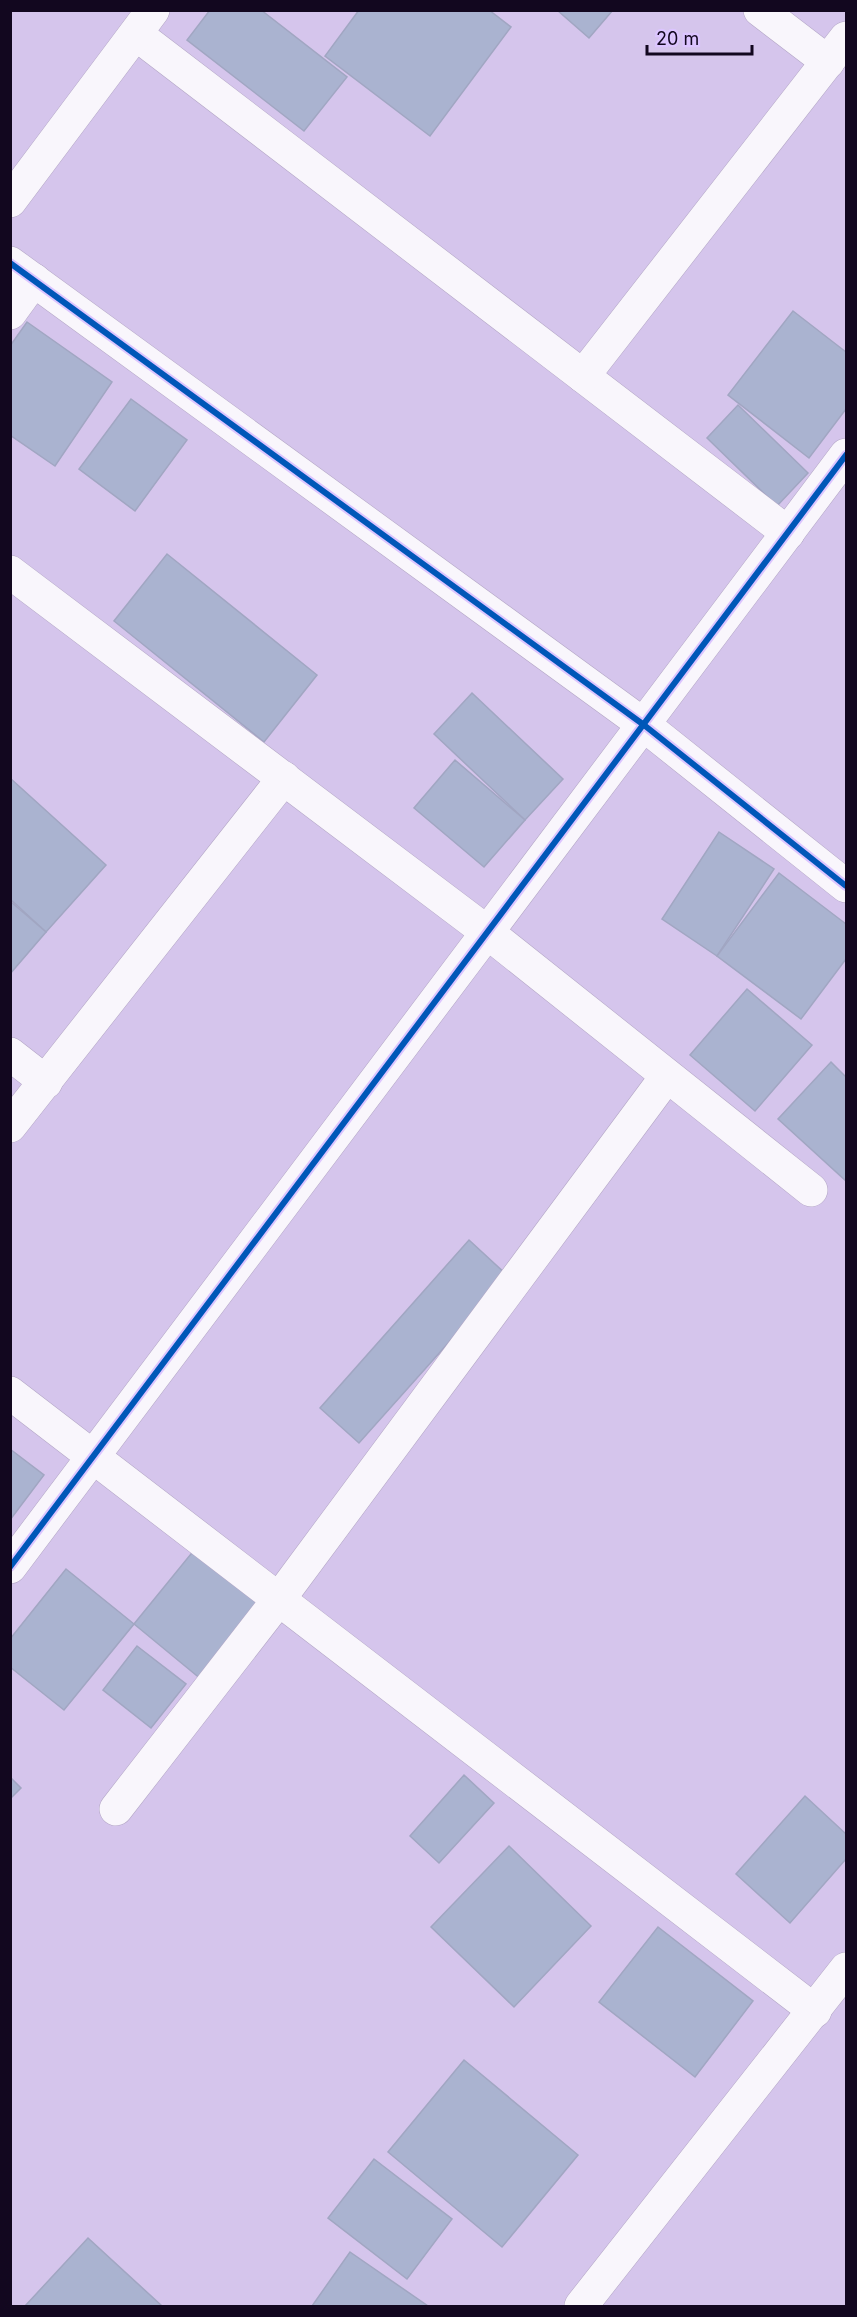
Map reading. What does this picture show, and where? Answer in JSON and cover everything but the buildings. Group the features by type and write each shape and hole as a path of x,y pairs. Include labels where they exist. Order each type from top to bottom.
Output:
{"street":[{"path":"583,376 837,50 760,10"},
{"path":"10,201 145,22 583,376 788,533"},
{"path":"10,313 22,271 644,725 846,886"},
{"path":"10,1567 846,455"},
{"path":"10,572 487,932 811,1190"},
{"path":"10,1126 284,778"},
{"path":"10,1054 46,1082"},
{"path":"116,1809 279,1599 667,1076"},
{"path":"10,1393 815,2011"},
{"path":"581,2307 846,1969"}],"cycle path":[{"path":"10,263 644,725 846,886"},
{"path":"10,1567 846,455"}]}
